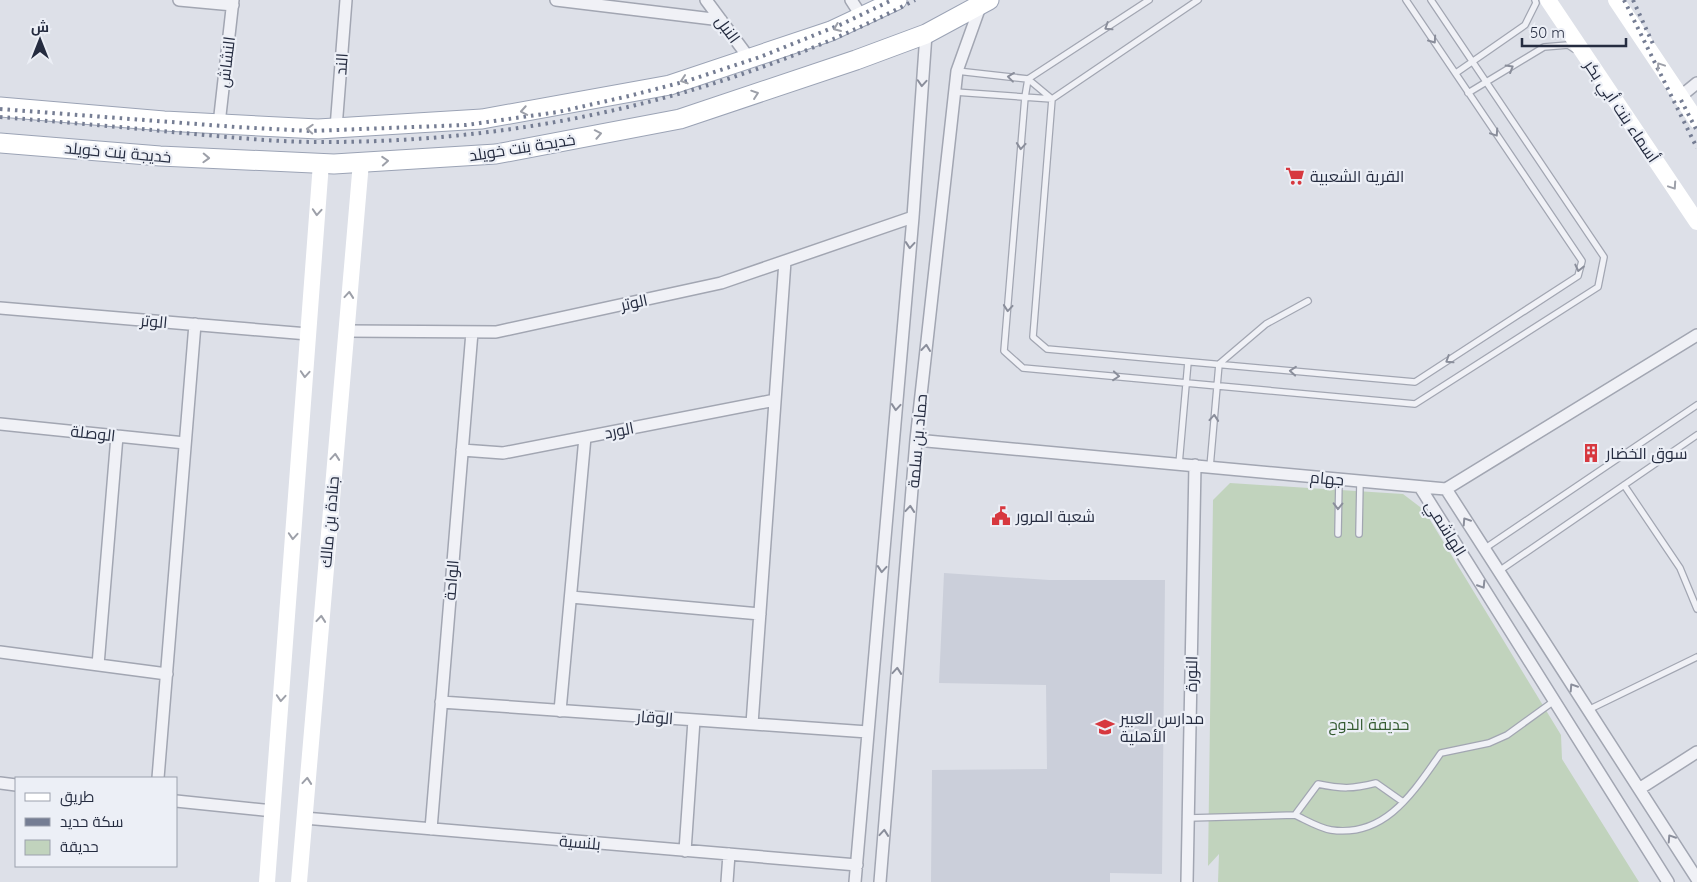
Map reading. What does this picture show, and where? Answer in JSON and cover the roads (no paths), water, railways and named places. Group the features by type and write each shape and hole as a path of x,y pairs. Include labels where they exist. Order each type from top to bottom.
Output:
{"main road":[{"name":"خديجة بنت خويلد","path":"0,107 164,121 318,129 482,119 670,85 831,31 897,0"},
{"name":"خديجة بنت خويلد","path":"0,142 160,156 320,163 496,154 680,119 856,60 926,34 985,2"}],"street":[{"path":"179,0 233,2"},
{"name":"الند","path":"336,128 346,0"},
{"path":"556,0 721,20"},
{"name":"النبل","path":"706,0 749,58"},
{"path":"850,0 862,17"},
{"name":"أسماء بنت أبي بكر","path":"1548,0 1697,222"},
{"path":"1616,0 1697,121"},
{"name":"النشاش","path":"219,124 233,2"},
{"name":"حماد بن سلمة","path":"880,882 916,440 956,71 985,2"},
{"name":"حماد بن سلمة","path":"856,882 913,217 926,34"},
{"path":"1680,96 1697,84"},
{"name":"جنادة بن مالك","path":"299,882 361,162"},
{"name":"جنادة بن مالك","path":"267,882 320,163"},
{"name":"الوتر","path":"346,331 496,332 721,283 913,217"},
{"path":"752,724 785,261"},
{"name":"الوتر","path":"0,308 308,334"},
{"path":"158,777 195,324"},
{"name":"الواحة","path":"431,829 472,332"},
{"path":"1446,489 1697,336"},
{"name":"الورد","path":"462,450 503,453 775,400"},
{"name":"الوصلة","path":"0,424 186,443"},
{"path":"98,665 117,436"},
{"path":"560,710 585,437"},
{"name":"جهام","path":"916,440 1446,489"},
{"name":"النورة","path":"1187,882 1195,465"},
{"name":"الهاشمي","path":"1668,882 1420,487 1446,489 1697,880"},
{"path":"571,597 760,614"},
{"path":"0,652 167,674"},
{"name":"الوقار","path":"441,702 868,732"},
{"path":"685,851 694,720"},
{"path":"1639,789 1697,752"},
{"path":"0,783 15,785"},
{"path":"178,801 273,811"},
{"name":"بلنسية","path":"304,818 857,865"},
{"path":"727,882 730,854"}],"lane":[{"path":"1149,0 1028,79 1004,352 1023,368 1415,404 1598,287 1604,257 1431,0"},
{"path":"955,92 1052,100 1198,0"},
{"path":"1052,100 1033,337 1047,349 1415,382 1578,276 1582,261 1406,0"},
{"path":"1456,73 1525,25 1536,4 1535,0"},
{"path":"1468,93 1544,47 1568,45 1588,60"},
{"path":"956,71 1028,79 1052,100"},
{"path":"1210,467 1219,364 1266,324 1308,301"},
{"path":"1178,464 1188,362"},
{"path":"1484,548 1697,405"},
{"path":"1499,571 1697,435"},
{"path":"1338,534 1339,479"},
{"path":"1359,534 1360,481"},
{"path":"1624,485 1680,568 1697,609"},
{"path":"1588,710 1697,656"},
{"path":"1188,818 1295,815 1331,830 1356,829 1380,822 1403,802 1418,785 1441,752 1489,743 1507,735 1554,701"},
{"path":"1295,815 1318,784 1339,788 1356,788 1376,783 1403,802"}],"railway":[{"path":"0,109 310,131 466,125 558,112 687,81 760,57 842,24 892,0"},
{"path":"0,117 234,138 303,142 397,140 474,134 551,123 626,107 701,87 774,63 845,34 915,0"},
{"path":"1624,0 1697,148"},
{"path":"1633,0 1653,44"},
{"path":"1681,100 1697,131"}],"place":[{"name":"القرية الشعبية","path":"1295,176"},
{"name":"سوق الخضار","path":"1591,453"},
{"name":"شعبة المرور","path":"1001,516"},
{"name":"مدارس العبير الأهلية","path":"1105,727"}],"park label":[{"name":"حديقة الدوح","path":"1369,724"}]}
